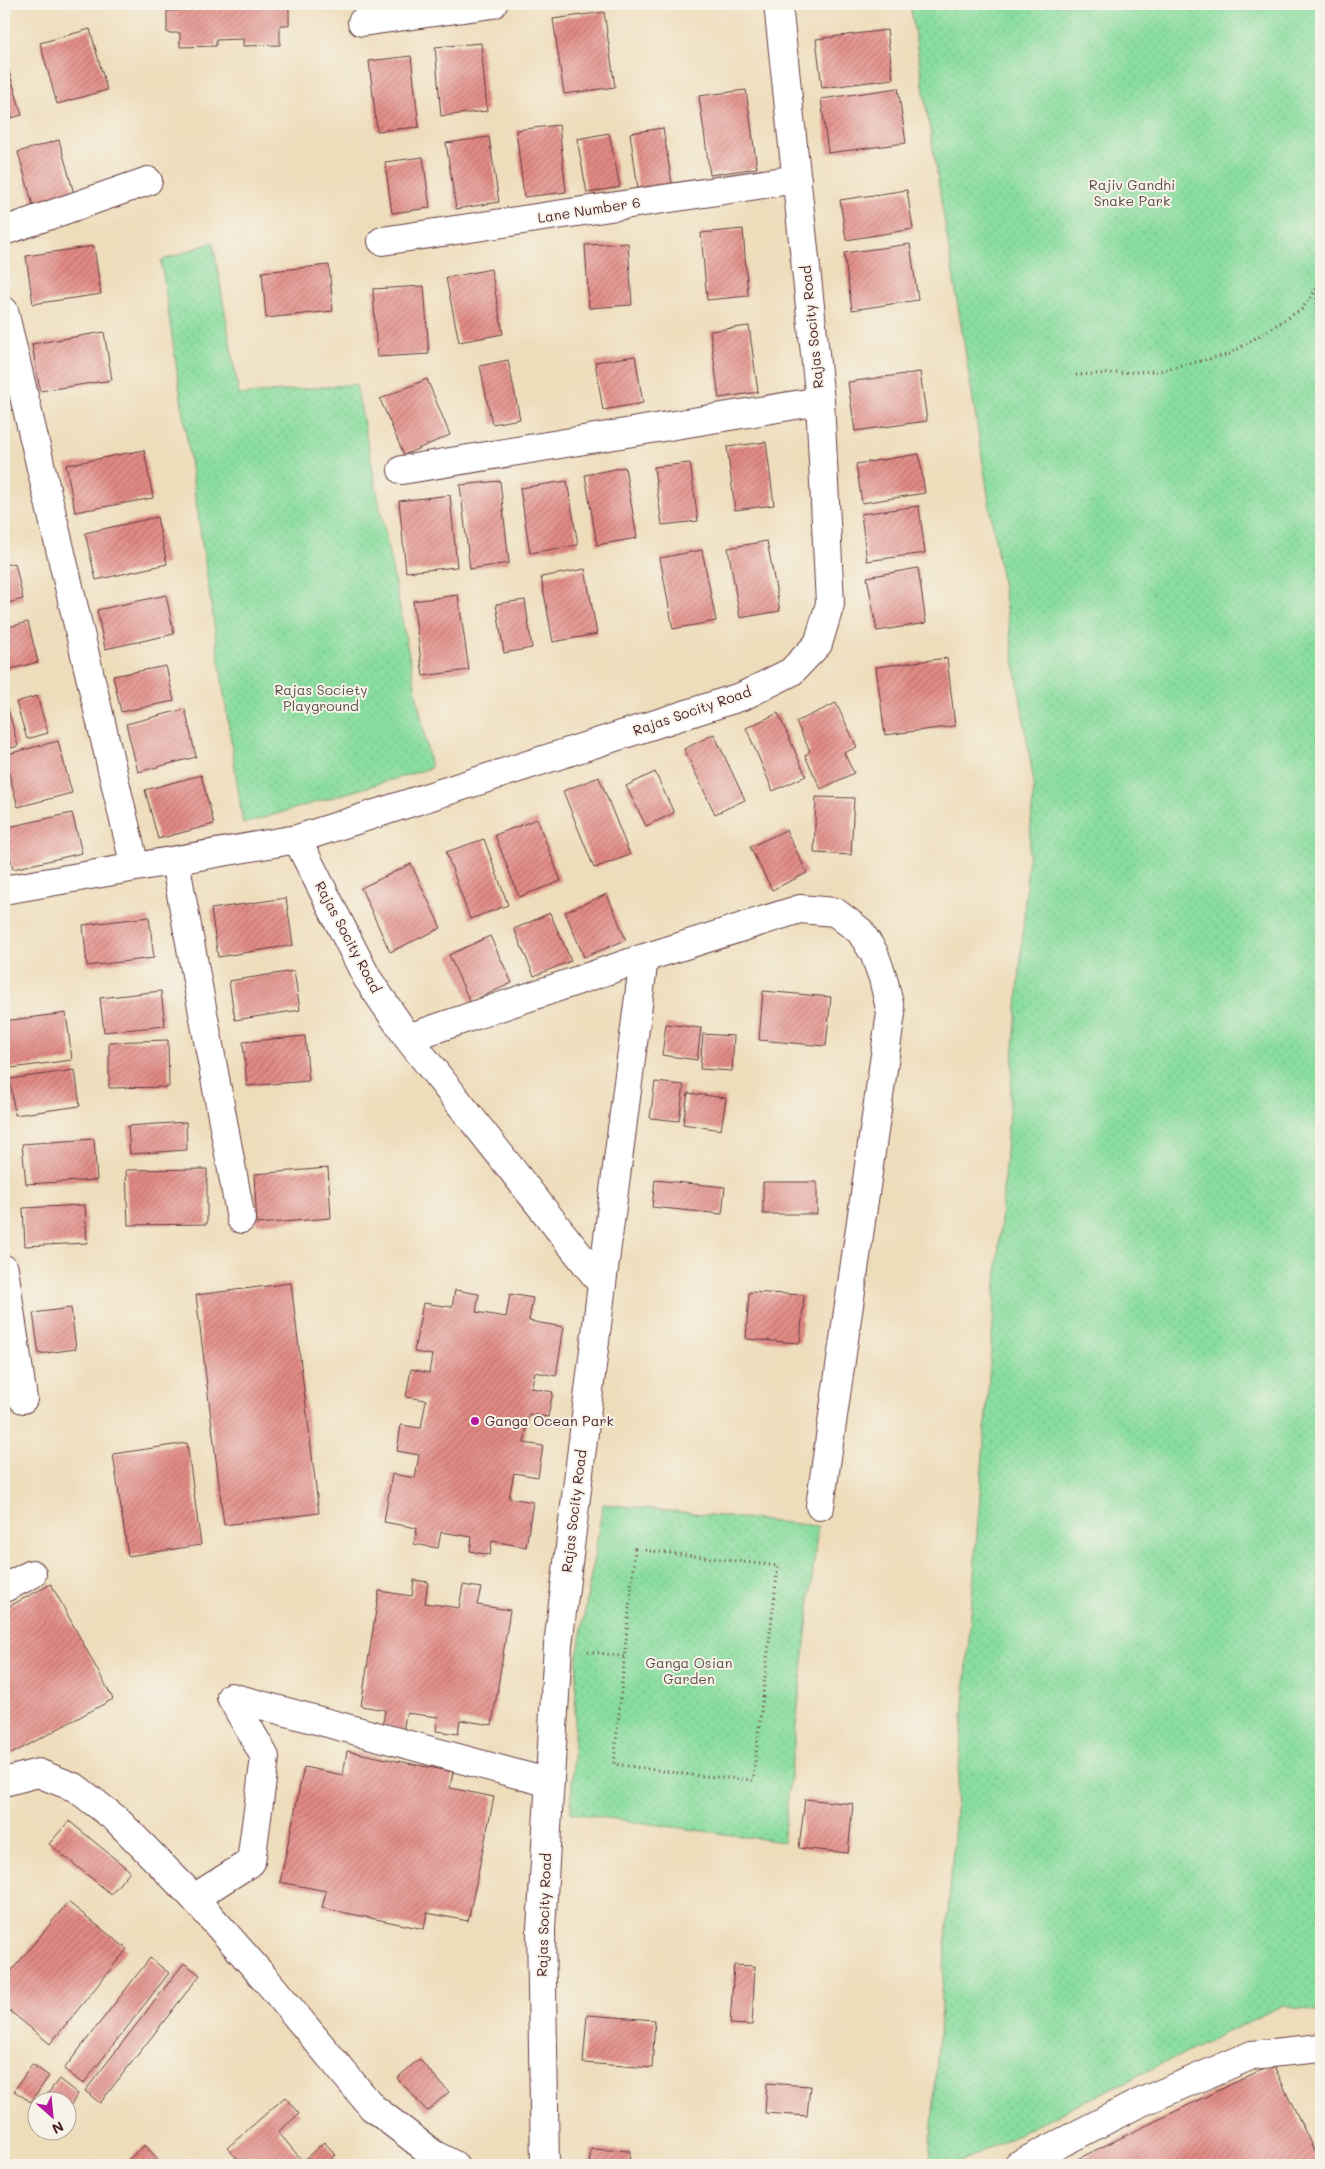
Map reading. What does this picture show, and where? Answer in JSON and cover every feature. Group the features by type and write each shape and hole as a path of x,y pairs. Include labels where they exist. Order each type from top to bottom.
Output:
{"street":[{"path":"362,22 492,4"},
{"name":"Rajas Socity Road","path":"546,2165 540,1929 558,1646 602,1284 408,1038 367,978 297,839 743,696 791,672 818,644 830,604 820,401 778,4"},
{"name":"Lane Number 6","path":"382,241 797,179"},
{"path":"4,230 148,181"},
{"path":"4,311 134,867"},
{"path":"402,470 820,401"},
{"path":"4,890 297,839"},
{"path":"175,860 241,1219"},
{"path":"408,1038 644,958 800,909 835,912 860,931 874,953 883,978 891,1013 820,1506"},
{"path":"602,1284 644,958"},
{"path":"4,1269 23,1398"},
{"path":"4,1588 32,1574"},
{"path":"194,1898 251,1862 265,1757 231,1697 550,1783"},
{"path":"4,1782 38,1773 76,1788 116,1819 194,1898 268,1982 372,2106 433,2154 454,2165"},
{"path":"1018,2165 1137,2104 1252,2055 1321,2048"}],"path":[{"path":"1321,264 1316,289 1318,394 1321,410"},
{"path":"1076,375 1158,371 1230,354 1302,309 1316,289"},
{"path":"635,1549 778,1566 753,1780 692,1775 614,1764 635,1549"}],"green space":[{"name":"Rajiv Gandhi Snake Park","path":"910,4 1321,4 1321,2012 1283,2005 954,2165 929,2165 1034,784"},
{"name":"Rajas Society Playground","path":"213,242 239,395 356,384 431,768 243,824 161,261"},
{"name":"Ganga Osian Garden","path":"603,1504 818,1526 783,1842 571,1813 577,1658"}],"building":[{"path":"187,4 289,5 289,25 280,25 280,45 243,46 243,39 216,40 216,46 180,47 180,33 167,33 167,11 187,10"},
{"path":"604,12 615,87 564,94 553,19"},
{"path":"90,29 107,90 57,104 40,43"},
{"path":"887,30 893,79 822,88 816,39"},
{"path":"481,43 487,111 441,116 435,47"},
{"path":"4,54 22,115 4,120"},
{"path":"411,56 419,127 377,131 369,61"},
{"path":"898,88 906,143 828,153 821,99"},
{"path":"746,90 757,168 710,175 699,96"},
{"path":"559,125 566,192 524,197 516,130"},
{"path":"663,128 673,190 639,195 630,133"},
{"path":"609,133 620,187 587,193 577,139"},
{"path":"489,137 499,202 456,209 446,143"},
{"path":"59,140 75,197 34,209 18,152"},
{"path":"423,157 430,208 392,213 385,162"},
{"path":"907,190 913,229 846,240 840,200"},
{"path":"743,229 748,296 707,300 701,233"},
{"path":"628,243 632,305 589,308 585,245"},
{"path":"910,244 918,300 852,310 844,253"},
{"path":"94,246 101,294 33,304 26,256"},
{"path":"329,265 333,311 266,318 262,272"},
{"path":"491,269 503,334 459,342 446,278"},
{"path":"424,286 429,354 377,357 373,289"},
{"path":"749,326 758,392 719,398 710,331"},
{"path":"104,332 112,380 40,391 32,344"},
{"path":"635,356 643,403 603,410 595,362"},
{"path":"508,360 520,419 492,424 480,366"},
{"path":"920,372 927,421 855,431 848,382"},
{"path":"427,379 450,435 404,455 380,399"},
{"path":"766,442 774,505 735,510 727,447"},
{"path":"144,450 153,498 75,512 66,465"},
{"path":"919,454 925,493 862,503 856,464"},
{"path":"690,463 698,521 662,525 654,467"},
{"path":"625,467 637,538 597,545 585,475"},
{"path":"500,481 509,563 470,569 460,485"},
{"path":"567,481 578,545 530,553 520,488"},
{"path":"450,495 457,567 406,572 399,501"},
{"path":"919,506 925,553 867,561 861,514"},
{"path":"157,517 167,564 96,580 85,533"},
{"path":"4,529 8,542 4,543"},
{"path":"767,541 780,611 740,618 728,548"},
{"path":"702,550 716,621 673,629 660,558"},
{"path":"15,563 23,599 4,604 4,565"},
{"path":"918,568 926,623 877,631 867,577"},
{"path":"585,569 597,634 553,642 541,577"},
{"path":"166,595 174,634 105,649 97,610"},
{"path":"458,595 469,670 423,676 413,601"},
{"path":"525,600 532,648 504,653 496,604"},
{"path":"28,622 38,662 4,671 4,628"},
{"path":"947,658 955,726 885,735 876,667"},
{"path":"166,666 174,701 121,712 113,676"},
{"path":"37,696 48,733 27,739 16,702"},
{"path":"6,701 18,746 4,750 4,702"},
{"path":"836,703 857,747 844,753 854,773 821,789 805,756 810,751 796,722"},
{"path":"185,709 196,757 138,772 126,724"},
{"path":"778,713 806,776 773,791 746,728"},
{"path":"714,734 745,800 715,814 684,749"},
{"path":"58,741 72,793 18,807 4,755"},
{"path":"655,772 674,813 646,826 626,786"},
{"path":"201,775 214,824 158,839 145,790"},
{"path":"599,777 630,855 594,868 563,791"},
{"path":"816,797 854,798 851,855 814,853"},
{"path":"72,813 82,853 13,869 4,828"},
{"path":"537,819 561,881 519,897 495,835"},
{"path":"786,830 807,873 772,890 750,847"},
{"path":"484,839 508,905 470,919 446,852"},
{"path":"411,864 441,928 390,952 361,888"},
{"path":"607,894 626,940 584,957 565,912"},
{"path":"286,898 293,945 218,957 211,909"},
{"path":"550,913 571,961 534,976 514,929"},
{"path":"149,917 154,958 87,966 83,925"},
{"path":"490,936 512,983 470,1002 449,955"},
{"path":"294,971 300,1010 235,1020 229,981"},
{"path":"161,991 165,1026 104,1032 100,998"},
{"path":"763,991 831,997 826,1046 759,1040"},
{"path":"66,1013 72,1060 4,1069 4,1021"},
{"path":"666,1024 701,1028 697,1060 662,1055"},
{"path":"703,1034 734,1036 732,1071 700,1069"},
{"path":"305,1036 309,1081 247,1086 243,1042"},
{"path":"168,1040 169,1087 109,1088 109,1042"},
{"path":"75,1070 80,1106 15,1115 10,1079"},
{"path":"655,1082 684,1085 679,1121 650,1118"},
{"path":"688,1093 726,1098 721,1130 683,1124"},
{"path":"186,1122 187,1150 130,1154 128,1126"},
{"path":"94,1139 97,1180 26,1184 22,1144"},
{"path":"328,1168 331,1218 257,1224 254,1174"},
{"path":"207,1169 207,1224 128,1225 126,1170"},
{"path":"655,1180 725,1187 722,1214 652,1207"},
{"path":"763,1182 817,1182 817,1214 763,1214"},
{"path":"85,1205 87,1243 25,1246 23,1208"},
{"path":"291,1283 319,1513 224,1525 196,1295"},
{"name":"Ganga Ocean Park","path":"455,1290 479,1294 476,1312 506,1317 510,1294 533,1298 529,1321 564,1327 556,1376 535,1372 531,1388 553,1392 548,1417 529,1414 524,1443 543,1446 538,1477 514,1473 509,1498 533,1502 526,1547 492,1541 490,1555 470,1551 472,1537 441,1532 438,1548 414,1544 417,1528 384,1522 392,1474 415,1478 419,1455 397,1451 401,1425 421,1428 426,1400 406,1397 411,1369 429,1373 432,1355 414,1352 423,1303 452,1307"},
{"path":"749,1292 804,1295 800,1343 746,1339"},
{"path":"71,1308 76,1349 39,1354 33,1313"},
{"path":"187,1443 201,1545 128,1556 113,1454"},
{"path":"414,1580 428,1582 425,1603 459,1608 463,1585 481,1588 477,1605 510,1610 492,1725 460,1720 458,1734 436,1731 438,1717 406,1713 403,1733 382,1730 385,1710 361,1706 379,1591 412,1596"},
{"path":"51,1584 113,1699 4,1758 4,1609"},
{"path":"347,1751 453,1772 450,1788 494,1797 468,1921 427,1913 424,1929 322,1908 326,1891 280,1882 304,1767 343,1775"},
{"path":"805,1799 853,1804 848,1853 799,1848"},
{"path":"69,1821 130,1871 111,1894 49,1844"},
{"path":"68,1902 127,1949 50,2044 4,2006 4,1980"},
{"path":"150,1958 169,1973 83,2084 64,2069"},
{"path":"184,1963 200,1975 100,2103 85,2091"},
{"path":"734,1965 755,1966 752,2025 730,2024"},
{"path":"587,2015 655,2020 652,2068 583,2063"},
{"path":"419,2059 449,2092 427,2111 397,2078"},
{"path":"32,2064 49,2076 38,2092 28,2092 28,2100 14,2091"},
{"path":"1273,2064 1321,2165 1065,2165"},
{"path":"59,2079 75,2092 49,2092"},
{"path":"767,2083 810,2086 807,2116 765,2113"},
{"path":"285,2097 299,2114 278,2132 301,2159 294,2165 243,2165 227,2148"},
{"path":"324,2142 336,2155 324,2165 298,2165"},
{"path":"145,2145 163,2165 122,2165"},
{"path":"591,2149 630,2151 629,2165 589,2165"}],"place":[{"name":"Ganga Ocean Park","path":"475,1421"}]}
